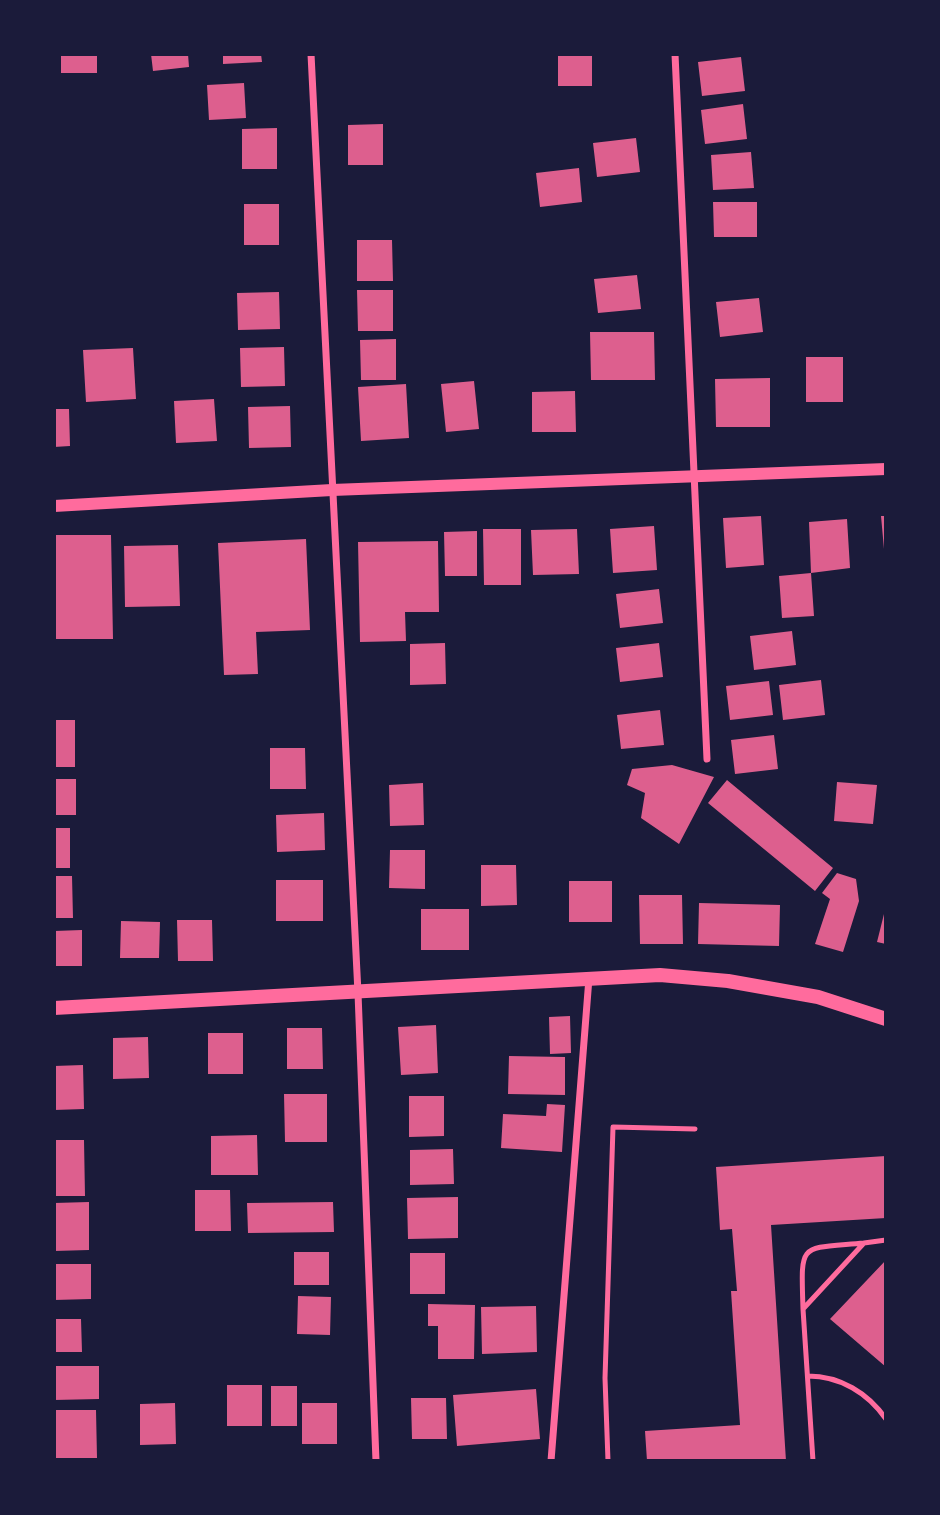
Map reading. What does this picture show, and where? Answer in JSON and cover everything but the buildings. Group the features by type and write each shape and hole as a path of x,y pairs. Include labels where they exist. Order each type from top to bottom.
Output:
{"main road":[{"path":"54,1008 660,975 728,981 818,997 886,1019"}],"street":[{"path":"311,54 358,993 376,1461"},
{"path":"675,54 706,759"},
{"path":"54,506 332,491 886,469"},
{"path":"551,1461 589,978"}],"lane":[{"path":"608,1461 605,1378 613,1127 695,1129"},
{"path":"813,1461 803,1309 804,1255 810,1249 820,1247 886,1240"},
{"path":"803,1309 864,1243"},
{"path":"808,1376 825,1376 850,1386 869,1399 886,1419"}]}
